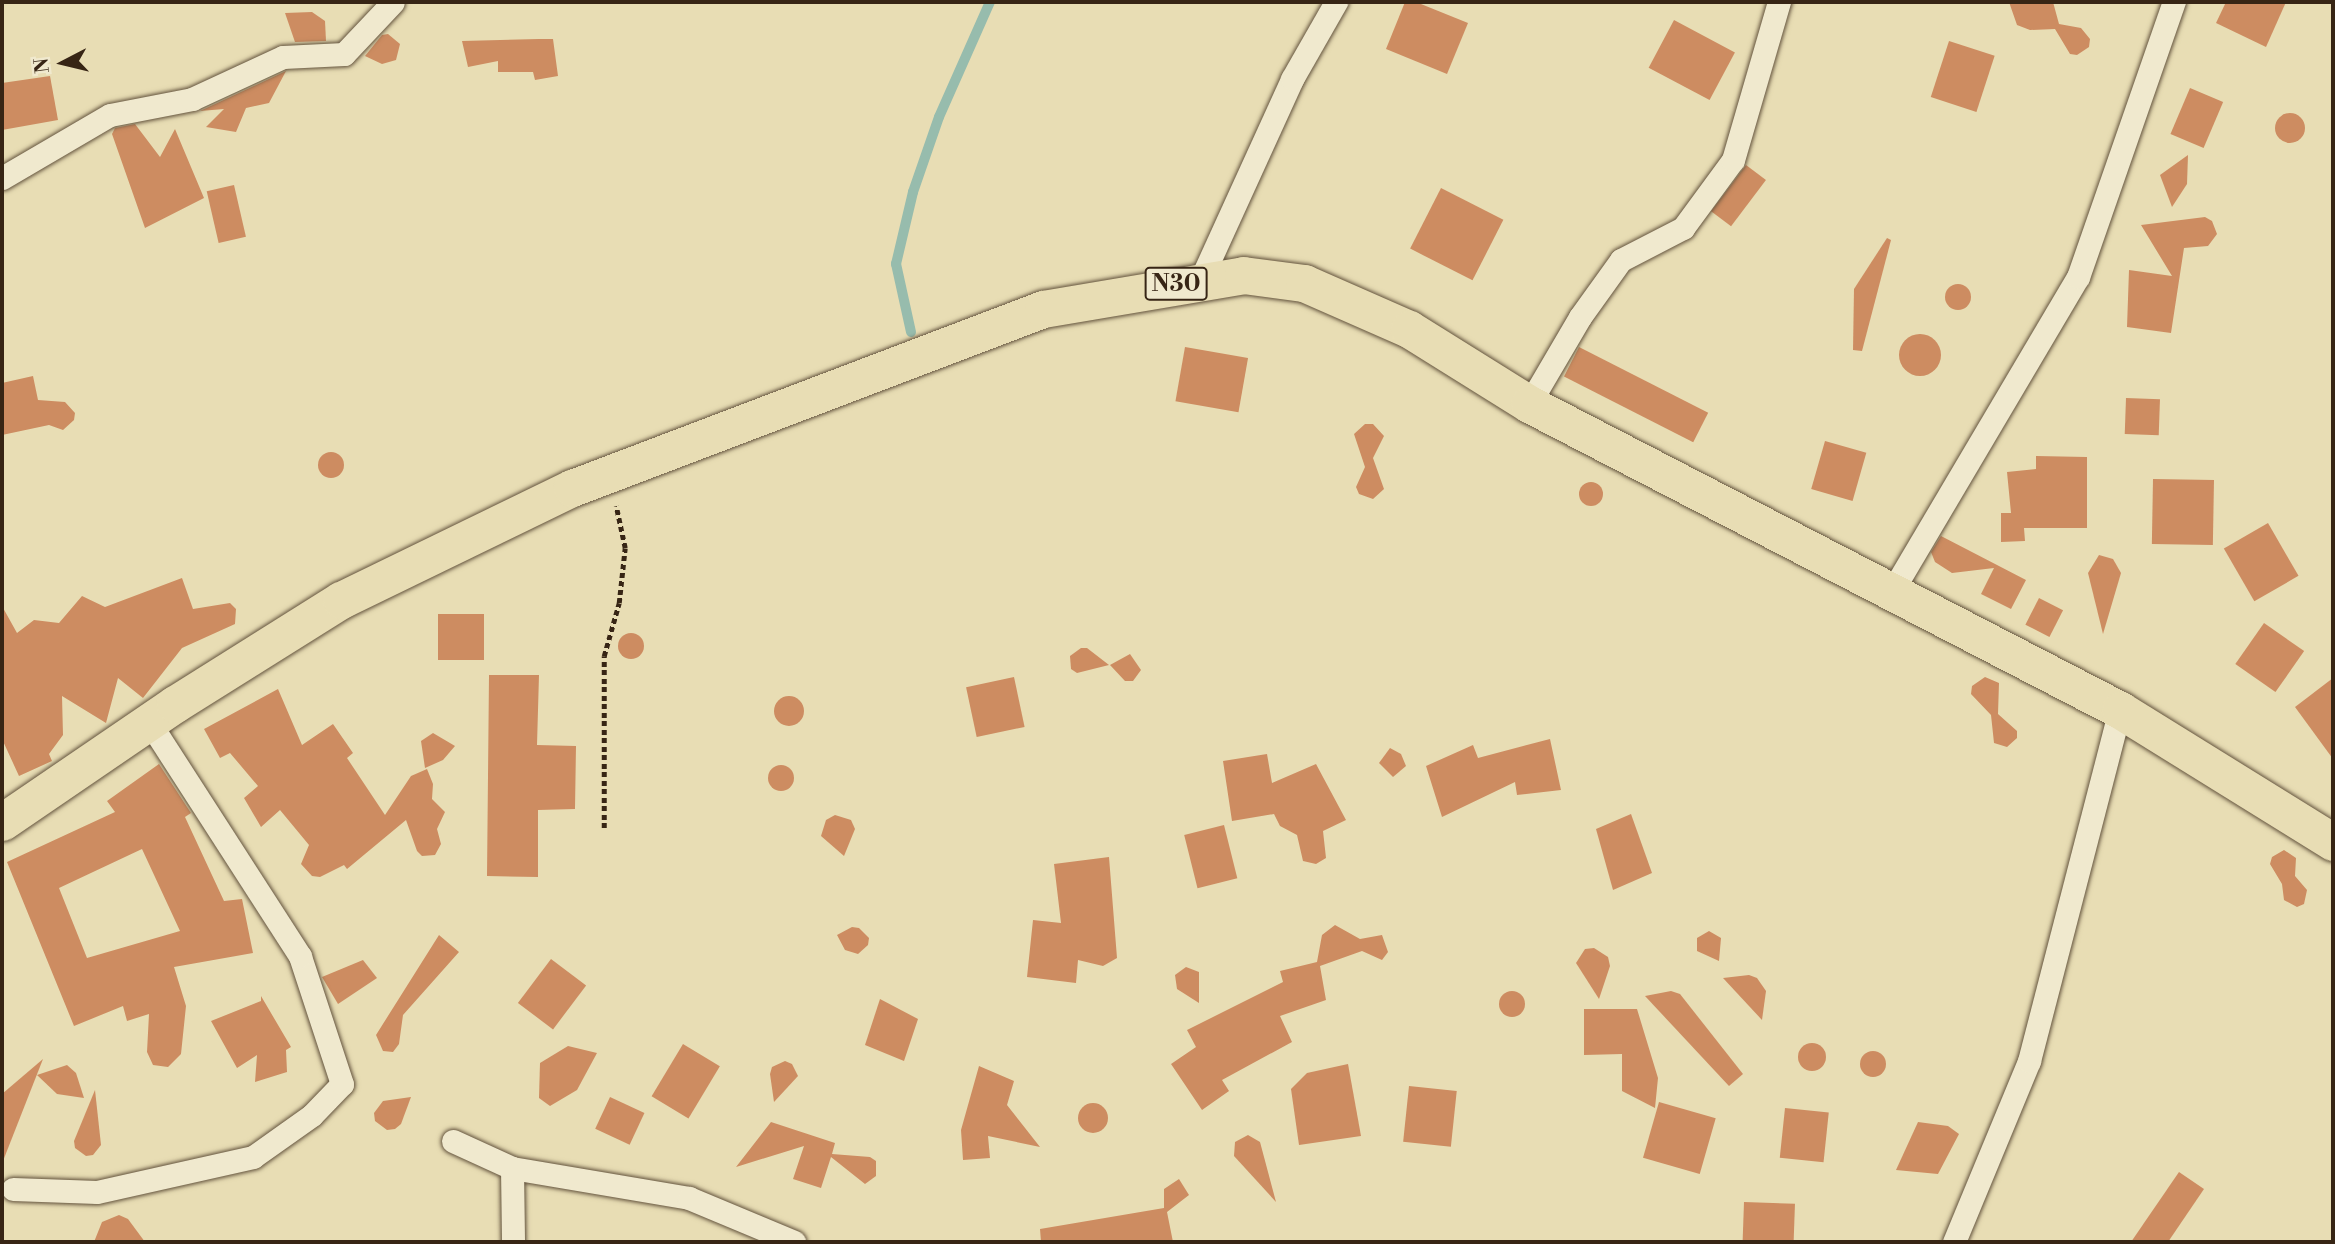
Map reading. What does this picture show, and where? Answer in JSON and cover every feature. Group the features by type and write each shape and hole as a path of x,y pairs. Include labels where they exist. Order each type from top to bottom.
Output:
{"main road":[{"name":"N30","path":"2,822 149,722 341,600 609,474 1043,309 1201,279 1242,275 1304,283 1409,329 1529,404 2120,710 2333,842"}],"street":[{"path":"2,178 110,115 191,99 283,57 344,54 393,2"},
{"path":"1201,279 1292,79 1336,2"},
{"path":"1529,404 1580,317 1622,260 1683,228 1733,160 1779,2"},
{"path":"1891,593 2078,277 2174,2"},
{"path":"1954,1242 2029,1061 2120,710"},
{"path":"13,1189 97,1192 253,1157 312,1115 342,1084 300,956 149,722"},
{"path":"453,1141 512,1168 689,1198 794,1242"},
{"path":"512,1168 513,1242"}],"path":[{"path":"604,828 604,656 619,603 625,548 609,474"}],"building":[{"path":"1405,2 1416,2 1468,23 1447,74 1386,49"},
{"path":"2009,2 2053,2 2059,24 2081,28 2090,39 2089,47 2077,55 2070,54 2055,29 2030,30 2017,25"},
{"path":"2226,2 2286,2 2266,47 2216,23"},
{"path":"312,12 325,21 326,41 295,42 285,13"},
{"path":"1674,20 1735,52 1710,100 1649,68"},
{"path":"388,34 400,44 396,60 382,64 365,56 382,35"},
{"path":"553,39 558,76 535,80 533,72 498,72 498,61 468,67 462,41"},
{"path":"1949,41 1995,56 1976,112 1931,97"},
{"path":"286,71 269,103 246,108 236,132 206,127 224,109 200,111"},
{"path":"50,76 58,120 2,130 2,83"},
{"path":"2190,88 2223,102 2204,148 2170,134"},
{"path":"2290,113 2301,117 2305,128 2301,139 2290,143 2279,139 2275,128 2279,117"},
{"path":"135,124 160,157 175,129 204,198 145,228 112,134 115,128"},
{"path":"2188,155 2187,184 2172,207 2160,175"},
{"path":"1746,165 1766,180 1731,226 1711,211"},
{"path":"234,185 246,237 219,243 207,191"},
{"path":"1441,188 1503,220 1472,280 1410,249"},
{"path":"2205,217 2212,221 2217,234 2208,246 2184,248 2171,333 2127,327 2129,270 2172,276 2141,225"},
{"path":"1887,238 1891,240 1862,351 1853,350 1854,289"},
{"path":"1958,284 1968,287 1971,297 1968,307 1958,310 1948,307 1945,297 1948,287"},
{"path":"1920,334 1935,340 1941,355 1935,370 1920,376 1905,370 1899,355 1905,340"},
{"path":"1185,347 1248,358 1238,412 1175,401"},
{"path":"1579,347 1708,413 1693,442 1564,376"},
{"path":"33,376 38,400 65,402 75,413 74,420 63,430 49,425 2,435 2,383"},
{"path":"2126,398 2160,399 2159,435 2125,434"},
{"path":"1365,424 1373,424 1384,436 1373,458 1384,489 1373,499 1359,494 1356,487 1365,467 1354,434"},
{"path":"1825,441 1866,453 1853,501 1811,489"},
{"path":"331,452 340,456 344,465 340,474 331,478 322,474 318,465 322,456"},
{"path":"2036,456 2087,457 2087,528 2024,528 2025,541 2001,542 2001,513 2011,513 2007,472 2036,469"},
{"path":"2153,479 2214,480 2213,545 2152,544"},
{"path":"1586,482 1596,482 1603,489 1603,499 1596,506 1586,506 1579,499 1579,489"},
{"path":"2268,523 2298,576 2254,601 2224,548"},
{"path":"1941,536 2026,580 2011,609 1981,594 1994,568 1952,573 1935,562 1931,552"},
{"path":"2099,555 2113,559 2121,573 2103,634 2088,573"},
{"path":"182,578 193,609 230,603 236,609 235,624 182,648 143,698 118,678 106,723 62,696 63,735 49,754 52,761 19,776 2,739 2,606 17,633 34,620 59,623 82,596 105,607"},
{"path":"2039,598 2063,610 2049,637 2025,625"},
{"path":"438,614 484,614 484,660 438,660"},
{"path":"2264,623 2304,651 2275,692 2235,664"},
{"path":"631,633 640,637 644,646 640,655 631,659 622,655 618,646 622,637"},
{"path":"1081,648 1087,648 1109,665 1077,673 1071,669 1070,656"},
{"path":"1130,654 1141,670 1133,681 1125,681 1110,665"},
{"path":"489,675 539,675 537,745 576,746 575,809 538,810 538,877 487,876"},
{"path":"1014,677 1025,727 977,737 966,687"},
{"path":"1985,677 1999,683 1998,714 2017,731 2017,738 2007,747 1994,743 1991,715 1971,694 1972,686"},
{"path":"2333,678 2333,759 2295,707"},
{"path":"278,689 302,745 333,724 353,753 347,758 385,815 411,776 427,769 433,784 432,799 445,812 437,829 441,844 435,855 422,856 417,851 406,820 347,869 344,865 320,877 312,876 301,864 309,845 280,810 261,827 244,798 258,786 230,753 220,758 204,729"},
{"path":"789,696 799,701 804,711 799,721 789,726 779,721 774,711 779,701"},
{"path":"433,733 455,746 443,760 425,768 421,741"},
{"path":"1550,739 1561,790 1517,795 1515,782 1442,817 1426,766 1473,745 1478,758"},
{"path":"1390,748 1401,754 1406,766 1393,777 1379,763"},
{"path":"1267,754 1272,783 1316,764 1346,820 1323,831 1326,858 1316,864 1303,861 1297,835 1280,826 1274,814 1232,821 1223,761"},
{"path":"159,764 191,813 185,817 224,901 242,899 253,953 174,967 186,1006 181,1054 168,1067 153,1065 147,1052 149,1014 127,1021 123,1006 74,1026 7,862 115,812 107,801","holes":["142,849 180,931 87,958 59,888"]},
{"path":"781,765 790,769 794,778 790,787 781,791 772,787 768,778 772,769"},
{"path":"1631,814 1652,873 1613,890 1596,829"},
{"path":"835,815 851,820 855,829 844,856 821,836 826,820"},
{"path":"1224,825 1237,878 1198,888 1184,835"},
{"path":"2284,850 2296,858 2295,876 2307,890 2304,904 2297,907 2284,900 2282,884 2270,864 2272,857"},
{"path":"1109,857 1117,958 1103,966 1078,960 1076,983 1027,977 1033,920 1061,923 1054,864"},
{"path":"1335,925 1360,939 1382,935 1388,952 1382,960 1362,951 1320,966 1326,1000 1280,1016 1292,1042 1222,1080 1229,1091 1202,1110 1171,1064 1196,1047 1187,1030 1283,982 1280,971 1317,962 1322,935"},
{"path":"852,927 859,928 869,938 868,945 858,954 845,950 837,935"},
{"path":"1709,931 1721,938 1719,961 1697,951 1697,938"},
{"path":"439,935 459,952 403,1015 399,1044 393,1052 383,1051 376,1035"},
{"path":"1594,948 1608,957 1610,966 1599,999 1576,963 1585,949"},
{"path":"551,959 586,985 553,1029 518,1003"},
{"path":"363,960 377,978 338,1004 322,977"},
{"path":"1186,967 1199,972 1199,1003 1177,989 1175,975"},
{"path":"1749,975 1757,978 1766,991 1762,1020 1723,978"},
{"path":"1512,991 1521,995 1525,1004 1521,1013 1512,1017 1503,1013 1499,1004 1503,995"},
{"path":"1671,991 1680,994 1743,1074 1729,1086 1645,996"},
{"path":"261,996 291,1047 286,1050 287,1072 255,1082 257,1055 237,1068 211,1021 261,1001"},
{"path":"880,999 918,1019 904,1061 865,1045"},
{"path":"1584,1009 1637,1009 1658,1078 1655,1108 1622,1091 1622,1054 1584,1055"},
{"path":"1812,1043 1822,1047 1826,1057 1822,1067 1812,1071 1802,1067 1798,1057 1802,1047"},
{"path":"683,1044 720,1066 688,1118 652,1096"},
{"path":"568,1046 597,1053 577,1090 550,1106 539,1098 540,1063"},
{"path":"1873,1051 1882,1055 1886,1064 1882,1073 1873,1077 1864,1073 1860,1064 1864,1055"},
{"path":"43,1059 3,1161 2,1094"},
{"path":"785,1061 792,1064 798,1076 774,1102 770,1074 772,1067"},
{"path":"1348,1064 1361,1136 1299,1145 1291,1089 1307,1073"},
{"path":"67,1065 76,1073 84,1098 57,1094 37,1075"},
{"path":"979,1066 1014,1081 1007,1105 1040,1147 988,1136 990,1158 963,1160 961,1130"},
{"path":"1409,1086 1457,1091 1451,1147 1403,1142"},
{"path":"95,1090 101,1145 93,1155 86,1156 75,1148 74,1141"},
{"path":"411,1097 401,1124 395,1129 387,1130 375,1121 374,1113 383,1101"},
{"path":"610,1097 644,1113 630,1145 595,1129"},
{"path":"1659,1102 1716,1118 1700,1174 1643,1158"},
{"path":"1093,1103 1103,1108 1108,1118 1103,1128 1093,1133 1083,1128 1078,1118 1083,1108"},
{"path":"1785,1108 1829,1113 1824,1162 1780,1158"},
{"path":"771,1122 835,1143 832,1154 870,1157 876,1161 876,1176 865,1184 831,1157 821,1188 793,1179 804,1146 736,1167"},
{"path":"1918,1122 1948,1126 1959,1134 1938,1174 1896,1170"},
{"path":"1248,1135 1260,1142 1276,1202 1234,1156 1235,1142"},
{"path":"2179,1172 2204,1189 2168,1242 2131,1242"},
{"path":"1179,1179 1189,1195 1167,1212 1173,1242 1041,1242 1040,1229 1164,1208 1164,1189"},
{"path":"1744,1202 1795,1204 1794,1242 1743,1242"},
{"path":"119,1215 128,1219 145,1242 94,1242 102,1222"}],"waterway":[{"path":"911,332 896,264 913,192 939,117 990,2"}]}
